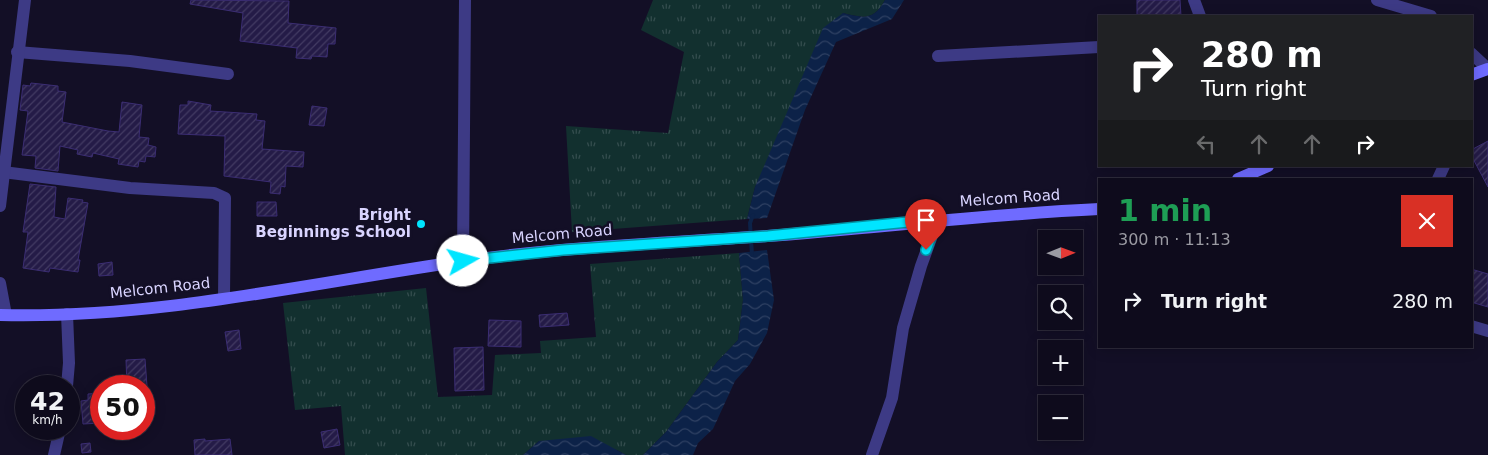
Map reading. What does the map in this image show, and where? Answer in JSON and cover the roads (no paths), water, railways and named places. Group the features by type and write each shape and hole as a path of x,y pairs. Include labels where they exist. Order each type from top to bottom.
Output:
{"main road":[{"path":"1473,74 1488,69"},
{"path":"1240,178 1260,168"},
{"name":"Melcom Road","path":"3,315 67,314 153,307 224,298 463,261 614,245 768,236 938,219 1098,209"}],"street":[{"path":"0,206 17,52 25,0"},
{"path":"463,261 465,0"},
{"path":"1194,0 1200,15"},
{"path":"1377,0 1428,15"},
{"path":"938,56 1098,47"},
{"path":"17,52 130,61 228,74"},
{"path":"1473,55 1488,69"},
{"path":"3,172 130,188 214,193 225,198 224,298"},
{"path":"872,455 892,398 904,328 916,284 938,219"},
{"path":"0,283 3,315"},
{"path":"67,314 68,375"},
{"path":"1473,327 1488,331"},
{"path":"54,455 57,440"}],"water":[{"path":"885,0 904,0 892,19 836,42 805,110 767,218 747,219 755,187 823,28 843,13 862,17 872,15 877,12"},
{"path":"767,250 774,300 767,333 750,364 735,381 713,429 698,443 693,455 643,455 666,432 717,362 738,340 743,300 739,253"},
{"path":"591,436 626,455 523,455 539,441"}],"waterway":[{"path":"752,255 750,223 753,215"}],"place":[{"name":"Bright Beginnings School","path":"421,224"}]}
